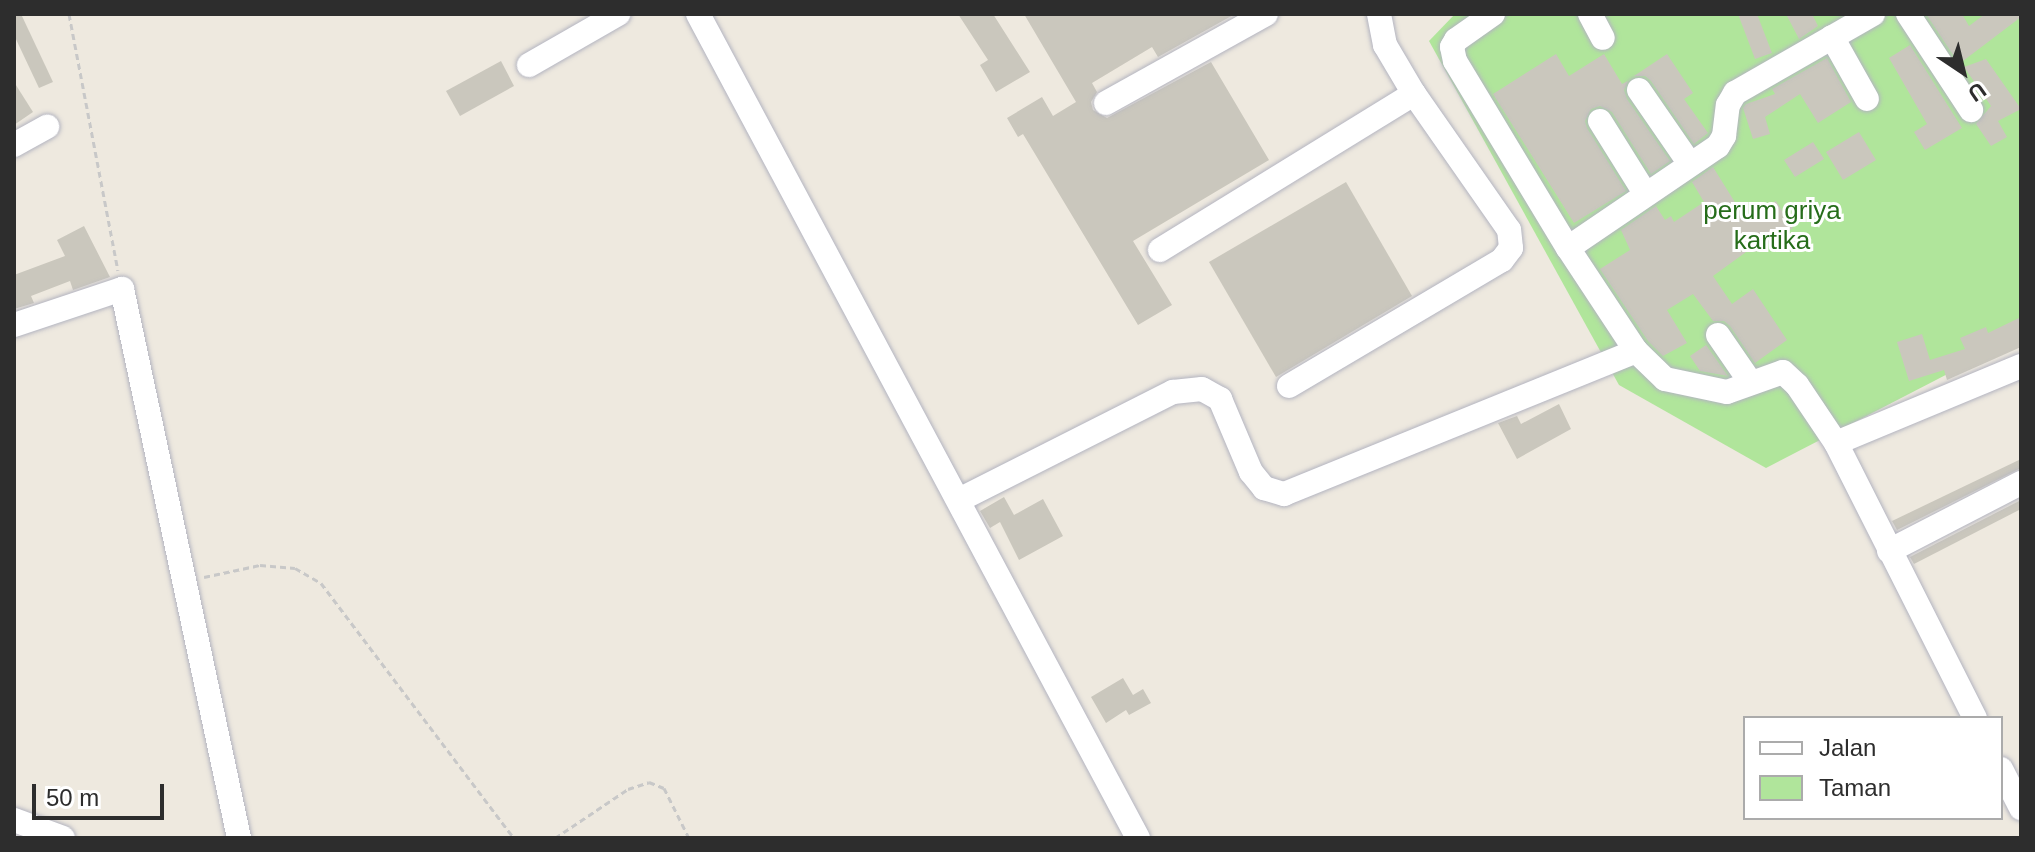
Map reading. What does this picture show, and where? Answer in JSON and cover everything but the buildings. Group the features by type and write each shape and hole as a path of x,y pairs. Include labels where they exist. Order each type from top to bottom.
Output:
{"street":[{"path":"529,65 618,14"},
{"path":"698,14 1138,838"},
{"path":"1106,103 1266,14"},
{"path":"1289,386 1502,260 1511,248 1509,230 1414,94 1385,45 1379,14"},
{"path":"1493,14 1456,40 1453,54 1568,248 1636,351 1665,379 1727,392 1776,373 1787,374 1836,443 1974,716"},
{"path":"1590,14 1603,38"},
{"path":"1908,14 1971,110"},
{"path":"1568,248 1718,146 1724,136 1728,105 1735,93 1868,15"},
{"path":"1832,37 1867,99"},
{"path":"1639,90 1690,164"},
{"path":"1160,250 1414,94"},
{"path":"1600,121 1645,193"},
{"path":"14,145 47,127"},
{"path":"14,325 122,289 239,838"},
{"path":"1718,335 1751,383"},
{"path":"959,500 1173,392 1202,389 1220,399 1251,472 1264,488 1284,494 1636,351"},
{"path":"1836,443 2021,366"},
{"path":"1889,551 2021,483"},
{"path":"2003,773 2021,808"},
{"path":"14,820 63,838"}],"path":[{"path":"69,14 122,289"},
{"path":"185,582 260,565 295,568 321,583 514,838"},
{"path":"555,838 628,789 649,782 664,788 689,838"}],"green space":[{"name":"perum griya kartika","path":"1455,14 2021,14 2021,336 1766,468 1619,385 1429,41"}]}
